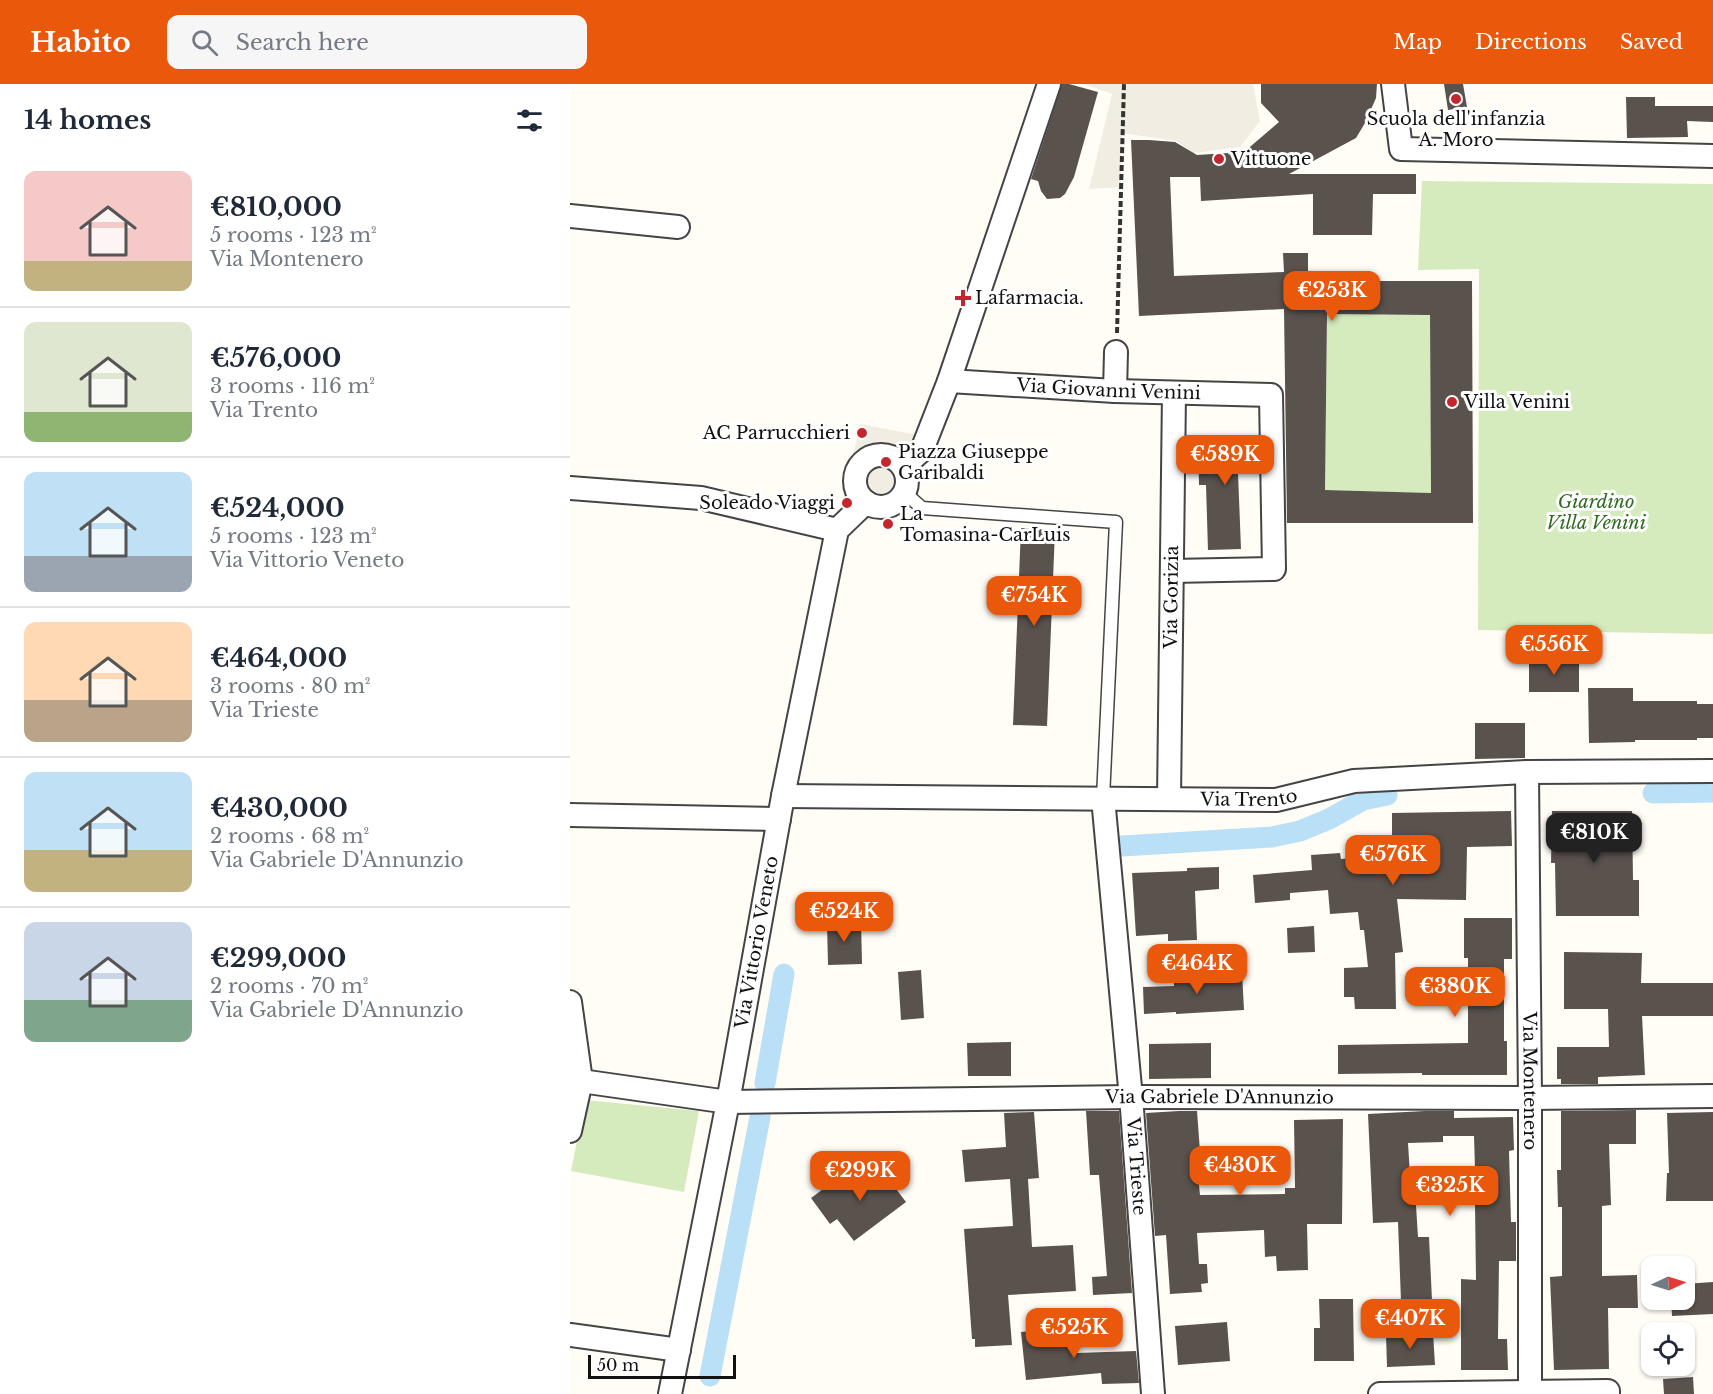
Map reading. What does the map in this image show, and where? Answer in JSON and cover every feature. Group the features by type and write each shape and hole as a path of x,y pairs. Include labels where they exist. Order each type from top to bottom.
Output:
{"street":[{"path":"903,467 922,450 949,381 1049,84"},
{"path":"1393,84 1401,149 1713,156"},
{"path":"570,216 678,227"},
{"path":"1115,391 1116,352"},
{"name":"Via Giovanni Venini","path":"949,381 1115,391 1271,395 1274,569 1172,571"},
{"name":"Via Gorizia","path":"1169,799 1174,393"},
{"path":"872,456 888,456 903,467 907,484 904,492 892,505 874,506 866,502 856,489 856,473 872,456"},
{"path":"570,488 701,498 837,530 866,502"},
{"name":"Via Vittorio Veneto","path":"670,1394 728,1102 783,796 837,530"},
{"name":"Via Trento","path":"783,796 1276,800 1354,781 1527,772 1713,771"},
{"name":"Via Montenero","path":"1527,772 1530,1392"},
{"name":"Via Trieste","path":"1102,798 1131,1097 1154,1394"},
{"path":"570,815 779,819"},
{"path":"570,1002 580,1081 570,1131"},
{"name":"Via Gabriele D'Annunzio","path":"580,1081 728,1102 1131,1097 1713,1096"},
{"path":"570,1335 679,1350"},
{"path":"1380,1394 1608,1392"}],"lane":[{"path":"904,492 922,508 1116,522 1102,798"}],"path":[{"path":"1116,352 1124,84"}],"green space":[{"name":"Giardino Villa Venini","path":"1422,181 1713,184 1713,634 1478,630 1479,269 1418,270"},
{"path":"1327,314 1430,315 1431,493 1325,490"},
{"path":"585,1100 699,1111 684,1192 571,1171"}],"shaded area":[{"path":"1084,84 1253,84 1260,121 1240,147 1193,153 1177,141 1122,133 1121,187 1089,189 1112,94"},
{"name":"Piazza Giuseppe Garibaldi","path":"860,424 928,437 915,488 907,508 850,526 840,516"}],"building":[{"path":"1062,84 1098,92 1074,177 1065,194 1060,198 1047,199 1038,181 1031,179"},
{"path":"1261,84 1377,84 1376,98 1356,138 1289,174 1416,174 1416,194 1373,194 1372,235 1313,235 1313,194 1201,201 1200,177 1170,177 1174,276 1284,272 1283,253 1308,253 1308,281 1472,281 1473,523 1287,523 1284,309 1139,316 1131,140 1175,142 1197,155 1244,152 1279,122 1261,103","holes":["1327,314 1430,315 1431,493 1325,490"]},
{"name":"Scuola dell'infanzia A. Moro","path":"1444,84 1463,84 1467,107 1448,110"},
{"path":"1626,97 1655,97 1655,106 1713,106 1713,122 1687,121 1688,137 1627,138"},
{"path":"1258,437 1259,472 1238,473 1241,549 1208,550 1206,485 1199,485 1198,440"},
{"path":"1021,528 1055,530 1047,726 1013,725"},
{"path":"1529,660 1579,660 1579,692 1529,692"},
{"path":"1588,688 1633,688 1633,701 1697,701 1697,704 1713,704 1713,738 1589,743"},
{"path":"1475,723 1525,723 1525,758 1475,759"},
{"path":"1511,811 1512,846 1467,847 1466,900 1397,899 1403,952 1395,953 1396,1009 1355,1009 1354,997 1344,997 1344,968 1368,967 1364,930 1360,930 1358,912 1330,914 1328,890 1290,893 1290,900 1255,903 1253,875 1312,870 1311,855 1340,853 1341,859 1376,856 1375,848 1392,847 1392,813"},
{"path":"1552,811 1632,811 1633,880 1639,880 1639,916 1556,916 1555,863 1551,863"},
{"path":"1219,867 1219,889 1195,891 1197,940 1168,941 1168,934 1136,936 1132,873"},
{"path":"1464,918 1512,918 1512,959 1504,959 1504,1041 1507,1041 1507,1075 1338,1074 1338,1045 1468,1043 1468,958 1464,958"},
{"path":"861,921 862,964 828,965 827,922"},
{"path":"1314,926 1315,952 1288,953 1287,928"},
{"path":"1564,952 1642,953 1641,983 1713,983 1713,1016 1642,1016 1645,1075 1598,1077 1598,1084 1561,1084 1561,1079 1557,1079 1557,1047 1609,1047 1608,1009 1564,1009"},
{"path":"921,970 924,1018 901,1020 898,972"},
{"path":"1242,972 1244,1010 1144,1014 1143,987 1174,986 1174,976"},
{"path":"1011,1042 1011,1076 968,1076 967,1043"},
{"path":"1211,1043 1211,1078 1149,1079 1149,1044"},
{"path":"1636,1110 1636,1144 1609,1144 1611,1205 1602,1206 1602,1276 1637,1275 1638,1308 1608,1308 1609,1369 1554,1370 1550,1277 1562,1276 1562,1207 1558,1207 1557,1170 1561,1170 1561,1111"},
{"path":"1086,1111 1119,1111 1132,1293 1093,1295 1092,1277 1107,1276 1099,1175 1090,1175"},
{"path":"1197,1111 1201,1165 1197,1165 1200,1195 1285,1194 1285,1188 1295,1188 1294,1120 1343,1119 1342,1224 1307,1224 1308,1270 1277,1271 1276,1256 1265,1257 1264,1230 1197,1233 1199,1264 1207,1264 1208,1283 1201,1284 1202,1292 1170,1294 1166,1235 1155,1236 1146,1113"},
{"path":"1454,1111 1454,1118 1513,1117 1514,1150 1509,1151 1511,1222 1516,1222 1516,1261 1499,1261 1498,1339 1507,1339 1508,1370 1461,1370 1461,1279 1476,1280 1475,1205 1470,1205 1469,1169 1475,1169 1474,1136 1443,1136 1443,1142 1408,1143 1410,1175 1414,1174 1418,1237 1429,1237 1432,1300 1401,1301 1398,1222 1373,1223 1368,1114"},
{"path":"1034,1112 1039,1178 1028,1179 1032,1247 1073,1245 1076,1291 1008,1295 1012,1345 975,1347 975,1339 972,1339 964,1229 1013,1226 1010,1179 965,1182 962,1150 1006,1147 1004,1113"},
{"path":"1713,1112 1713,1201 1666,1201 1667,1173 1669,1173 1667,1113"},
{"path":"877,1164 906,1202 854,1241 837,1219 830,1224 811,1198 838,1178 845,1188"},
{"path":"1713,1282 1713,1314 1672,1316 1672,1310 1695,1310 1695,1283"},
{"path":"1319,1299 1353,1299 1354,1361 1314,1361 1314,1328 1320,1328"},
{"path":"1227,1322 1230,1361 1178,1365 1175,1326"},
{"path":"1074,1327 1077,1353 1136,1351 1139,1383 1102,1384 1101,1373 1026,1380 1021,1332"},
{"path":"1433,1333 1435,1365 1387,1367 1386,1335"},
{"path":"1693,1377 1694,1394 1664,1394 1663,1379"}],"waterway":[{"path":"1653,793 1713,792"},
{"path":"1122,846 1272,837 1300,831 1329,819 1363,800 1387,795"},
{"path":"765,1083 784,974"},
{"path":"710,1376 760,1117"}],"place":[{"name":"Scuola dell'infanzia A. Moro","path":"1456,99"},
{"name":"Vittuone","path":"1219,159"},
{"name":"Lafarmacia.","path":"963,298"},
{"name":"Villa Venini","path":"1452,402"},
{"name":"AC Parrucchieri","path":"862,433"},
{"name":"Piazza Giuseppe Garibaldi","path":"886,462"},
{"name":"Soleado Viaggi","path":"847,503"},
{"name":"La Tomasina-CarLuis","path":"888,524"}]}
